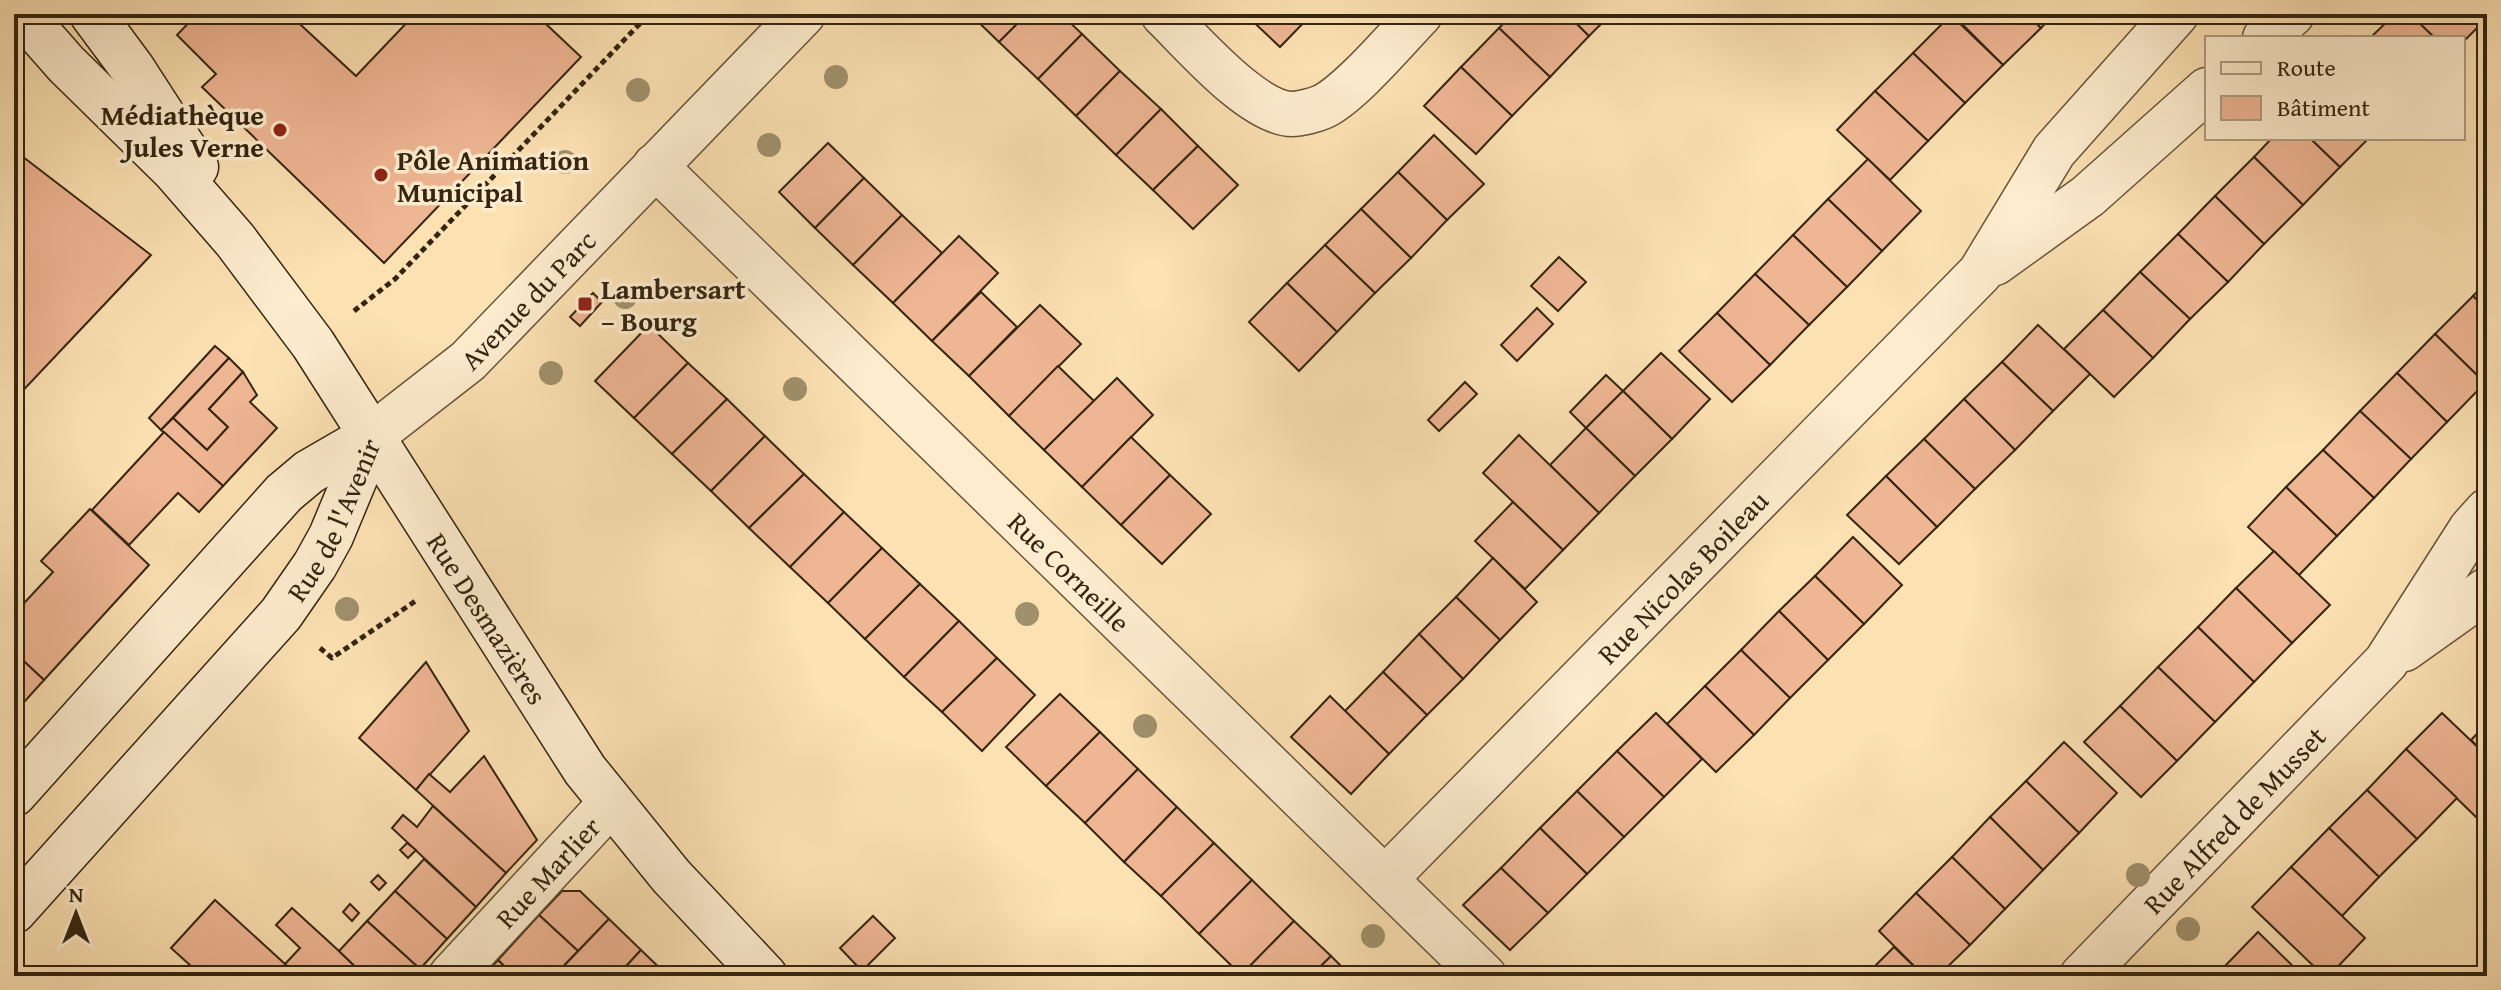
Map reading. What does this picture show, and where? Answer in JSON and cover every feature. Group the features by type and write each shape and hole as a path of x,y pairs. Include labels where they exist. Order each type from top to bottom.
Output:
{"street":[{"name":"Rue Desmazières","path":"22,14 66,64 174,170 235,240 313,344 556,727 610,804 691,898 765,976"},
{"name":"Rue Desmazières","path":"92,14 180,139 235,240"},
{"name":"Avenue du Parc","path":"373,435 468,361 803,14"},
{"path":"1163,14 1236,85 1268,108 1293,114 1324,107 1355,82 1420,14"},
{"name":"Rue Nicolas Boileau","path":"1980,273 2054,151 2176,14"},
{"path":"2267,36 2292,14"},
{"name":"Rue Nicolas Boileau","path":"1385,879 1980,273 2088,196 2205,92"},
{"name":"Rue Corneille","path":"655,166 1484,976"},
{"name":"Rue de l'Avenir","path":"14,794 284,493 309,472 373,435"},
{"name":"Rue de l'Avenir","path":"14,911 281,614 331,536 373,435"},
{"name":"Rue Alfred de Musset","path":"2386,662 2471,529 2487,511"},
{"name":"Rue Alfred de Musset","path":"2082,976 2386,662 2487,590"},
{"name":"Rue Marlier","path":"451,976 610,804"}],"path":[{"path":"313,344 395,279 649,14"}],"building":[{"name":"Pôle Animation Municipal","path":"197,14 289,14 356,76 415,14 542,14 550,21 546,24 581,57 384,263 202,87 216,74 177,35"},
{"path":"970,14 1027,14 999,42"},
{"path":"1027,14 1061,14 1082,34 1038,79 999,42"},
{"path":"1245,14 1312,14 1280,47"},
{"path":"1513,14 1567,14 1589,36 1550,77 1499,28"},
{"path":"1567,14 1611,14 1589,36"},
{"path":"1952,14 2027,14 2041,28 2003,65"},
{"path":"2027,14 2054,14 2041,28"},
{"path":"2395,14 2410,14 2433,36 2372,36"},
{"path":"2410,14 2485,14 2487,18 2465,40 2465,36 2433,36"},
{"path":"1951,15 2003,65 1965,103 1913,53"},
{"path":"1499,28 1550,77 1512,116 1461,67"},
{"path":"1082,34 1120,71 1076,116 1038,79"},
{"path":"1913,53 1965,103 1928,141 1875,91"},
{"path":"1461,67 1512,116 1476,154 1424,106"},
{"path":"1120,71 1161,109 1116,155 1076,116"},
{"path":"1875,91 1928,141 1890,180 1837,130"},
{"path":"1161,109 1198,146 1153,190 1116,155"},
{"path":"1434,135 1484,184 1447,220 1398,172"},
{"path":"2270,140 2312,140 2340,167 2303,205 2254,157"},
{"path":"2312,140 2367,140 2340,167"},
{"path":"828,143 864,178 815,228 779,192"},
{"path":"1198,146 1238,185 1193,229 1153,190"},
{"path":"14,150 151,255 14,400"},
{"path":"2254,157 2303,205 2264,244 2215,196"},
{"path":"1868,159 1921,211 1882,251 1828,199"},
{"path":"1398,172 1447,220 1411,258 1361,209"},
{"path":"864,178 902,215 853,265 815,228"},
{"path":"2215,196 2264,244 2228,282 2178,234"},
{"path":"1828,199 1882,251 1847,287 1793,235"},
{"path":"1361,209 1411,258 1375,293 1325,245"},
{"path":"902,215 942,253 893,303 853,265"},
{"path":"2178,234 2228,282 2190,319 2140,272"},
{"path":"1793,235 1847,287 1809,325 1755,274"},
{"path":"959,236 998,273 932,341 893,303"},
{"path":"1325,245 1375,293 1337,332 1287,283"},
{"path":"1559,257 1586,282 1558,311 1531,286"},
{"path":"2140,272 2190,319 2153,358 2103,310"},
{"path":"1755,274 1809,325 1770,365 1717,313"},
{"path":"2487,281 2487,310 2473,296"},
{"path":"1287,283 1337,332 1299,371 1249,322"},
{"path":"981,292 1017,327 969,376 932,341"},
{"path":"593,293 602,302 580,326 570,317"},
{"path":"2473,296 2487,310 2485,383 2435,334"},
{"path":"1040,305 1081,344 1009,416 969,376"},
{"path":"1537,308 1553,324 1517,361 1501,345"},
{"path":"2103,310 2153,358 2114,397 2064,349"},
{"path":"1717,313 1770,365 1732,402 1679,351"},
{"path":"649,325 688,363 634,418 595,381"},
{"path":"2038,325 2090,374 2053,411 2002,362"},
{"path":"2435,334 2485,383 2447,422 2397,373"},
{"path":"215,346 229,358 161,430 149,418"},
{"path":"1661,353 1710,399 1672,439 1623,391"},
{"path":"229,358 243,372 209,409 228,427 207,450 173,418"},
{"path":"2002,362 2053,411 2015,450 1964,399"},
{"path":"688,363 727,399 672,454 634,418"},
{"path":"1058,366 1094,401 1044,450 1009,416"},
{"path":"243,372 257,395 250,402 277,428 223,486 161,430 173,418 207,450 228,427 209,409"},
{"path":"2397,373 2447,422 2411,459 2360,411"},
{"path":"1606,375 1623,391 1586,428 1570,412"},
{"path":"1117,378 1153,415 1082,487 1044,450"},
{"path":"1465,382 1477,394 1439,431 1428,420"},
{"path":"1623,391 1672,439 1635,476 1586,428"},
{"path":"727,399 765,436 711,491 672,454"},
{"path":"1964,399 2015,450 1975,489 1924,439"},
{"path":"2360,411 2411,459 2374,498 2323,450"},
{"path":"1586,428 1635,476 1599,513 1550,465"},
{"path":"164,432 223,486 199,512 178,493 129,545 92,510"},
{"path":"1519,435 1599,513 1563,550 1483,473"},
{"path":"765,436 804,474 749,528 711,491"},
{"path":"1131,437 1170,475 1121,525 1082,487"},
{"path":"1924,439 1975,489 1937,527 1886,476"},
{"path":"2323,450 2374,498 2337,536 2286,487"},
{"path":"804,474 844,512 790,567 749,528"},
{"path":"1170,475 1211,514 1162,564 1121,525"},
{"path":"1886,476 1937,527 1899,564 1847,515"},
{"path":"2286,487 2337,536 2299,575 2248,527"},
{"path":"1513,502 1563,550 1525,589 1475,541"},
{"path":"90,509 149,565 44,680 14,652 14,614 53,572 41,561"},
{"path":"844,512 882,548 828,603 790,567"},
{"path":"1853,537 1902,585 1864,624 1815,576"},
{"path":"882,548 920,584 865,639 828,603"},
{"path":"2274,551 2330,605 2292,643 2236,588"},
{"path":"1493,558 1537,602 1500,640 1456,597"},
{"path":"1815,576 1864,624 1828,660 1779,611"},
{"path":"920,584 959,621 904,677 865,639"},
{"path":"2236,588 2292,643 2254,682 2198,627"},
{"path":"1456,597 1500,640 1463,679 1419,634"},
{"path":"1779,611 1828,660 1790,698 1741,650"},
{"path":"959,621 997,658 942,712 904,677"},
{"path":"2198,627 2254,682 2215,722 2158,667"},
{"path":"1419,634 1463,679 1427,715 1383,672"},
{"path":"1741,650 1790,698 1754,735 1705,686"},
{"path":"14,652 44,680 16,711 14,709"},
{"path":"997,658 1035,695 982,751 942,712"},
{"path":"426,662 469,731 416,790 359,738"},
{"path":"2158,667 2215,722 2177,761 2120,706"},
{"path":"1383,672 1427,715 1389,754 1345,711"},
{"path":"1705,686 1754,735 1716,772 1667,724"},
{"path":"1060,694 1100,732 1046,786 1006,747"},
{"path":"1330,696 1389,754 1351,794 1291,737"},
{"path":"2120,706 2177,761 2141,797 2084,742"},
{"path":"1656,713 1702,759 1664,797 1617,751"},
{"path":"2442,713 2487,756 2487,805 2476,817 2406,749"},
{"path":"2487,723 2487,756 2471,740"},
{"path":"1100,732 1138,769 1085,823 1046,786"},
{"path":"2064,742 2117,793 2079,833 2026,781"},
{"path":"2406,749 2457,798 2417,839 2367,790"},
{"path":"1617,751 1664,797 1624,837 1577,791"},
{"path":"484,756 537,840 506,873 416,790 429,774 450,792"},
{"path":"1138,769 1177,807 1124,862 1085,823"},
{"path":"2026,781 2079,833 2043,870 1990,817"},
{"path":"2367,790 2417,839 2379,877 2329,828"},
{"path":"1577,791 1624,837 1587,874 1540,828"},
{"path":"433,806 506,873 476,907 392,828 403,815 417,827"},
{"path":"1177,807 1214,843 1161,896 1124,862"},
{"path":"1990,817 2043,870 2005,909 1952,857"},
{"path":"1540,828 1587,874 1548,913 1501,868"},
{"path":"2329,828 2379,877 2342,916 2291,867"},
{"path":"407,843 416,850 408,858 400,850"},
{"path":"1214,843 1252,880 1199,934 1161,896"},
{"path":"1952,857 2005,909 1970,945 1916,893"},
{"path":"424,859 476,907 447,939 395,891"},
{"path":"2291,867 2365,938 2329,976 2324,976 2252,907"},
{"path":"1501,868 1548,913 1510,950 1463,905"},
{"path":"378,875 386,883 379,890 371,882"},
{"path":"1252,880 1294,921 1241,975 1199,934"},
{"path":"395,891 447,939 420,969 367,921"},
{"path":"562,891 580,891 609,919 578,951 539,915"},
{"path":"1916,893 1970,945 1938,976 1924,976 1879,931"},
{"path":"215,900 298,976 202,976 171,948"},
{"path":"350,904 359,913 352,921 343,912"},
{"path":"292,908 365,976 298,976 285,964 300,948 276,925"},
{"path":"539,915 578,951 554,976 514,976 498,960"},
{"path":"873,916 895,938 862,971 840,948"},
{"path":"609,919 641,950 617,976 565,976 559,971"},
{"path":"367,921 420,969 413,976 365,976 339,951"},
{"path":"1294,921 1331,956 1311,976 1241,975"},
{"path":"2258,932 2303,976 2229,976 2222,969"},
{"path":"1894,947 1924,976 1865,976"},
{"path":"641,950 668,976 617,976"},
{"path":"1331,956 1351,976 1311,976"},
{"path":"498,960 514,976 483,976"}],"place":[{"name":"Médiathèque Jules Verne","path":"280,130"},
{"name":"Pôle Animation Municipal","path":"381,175"},
{"name":"Lambersart – Bourg","path":"585,304"}]}
